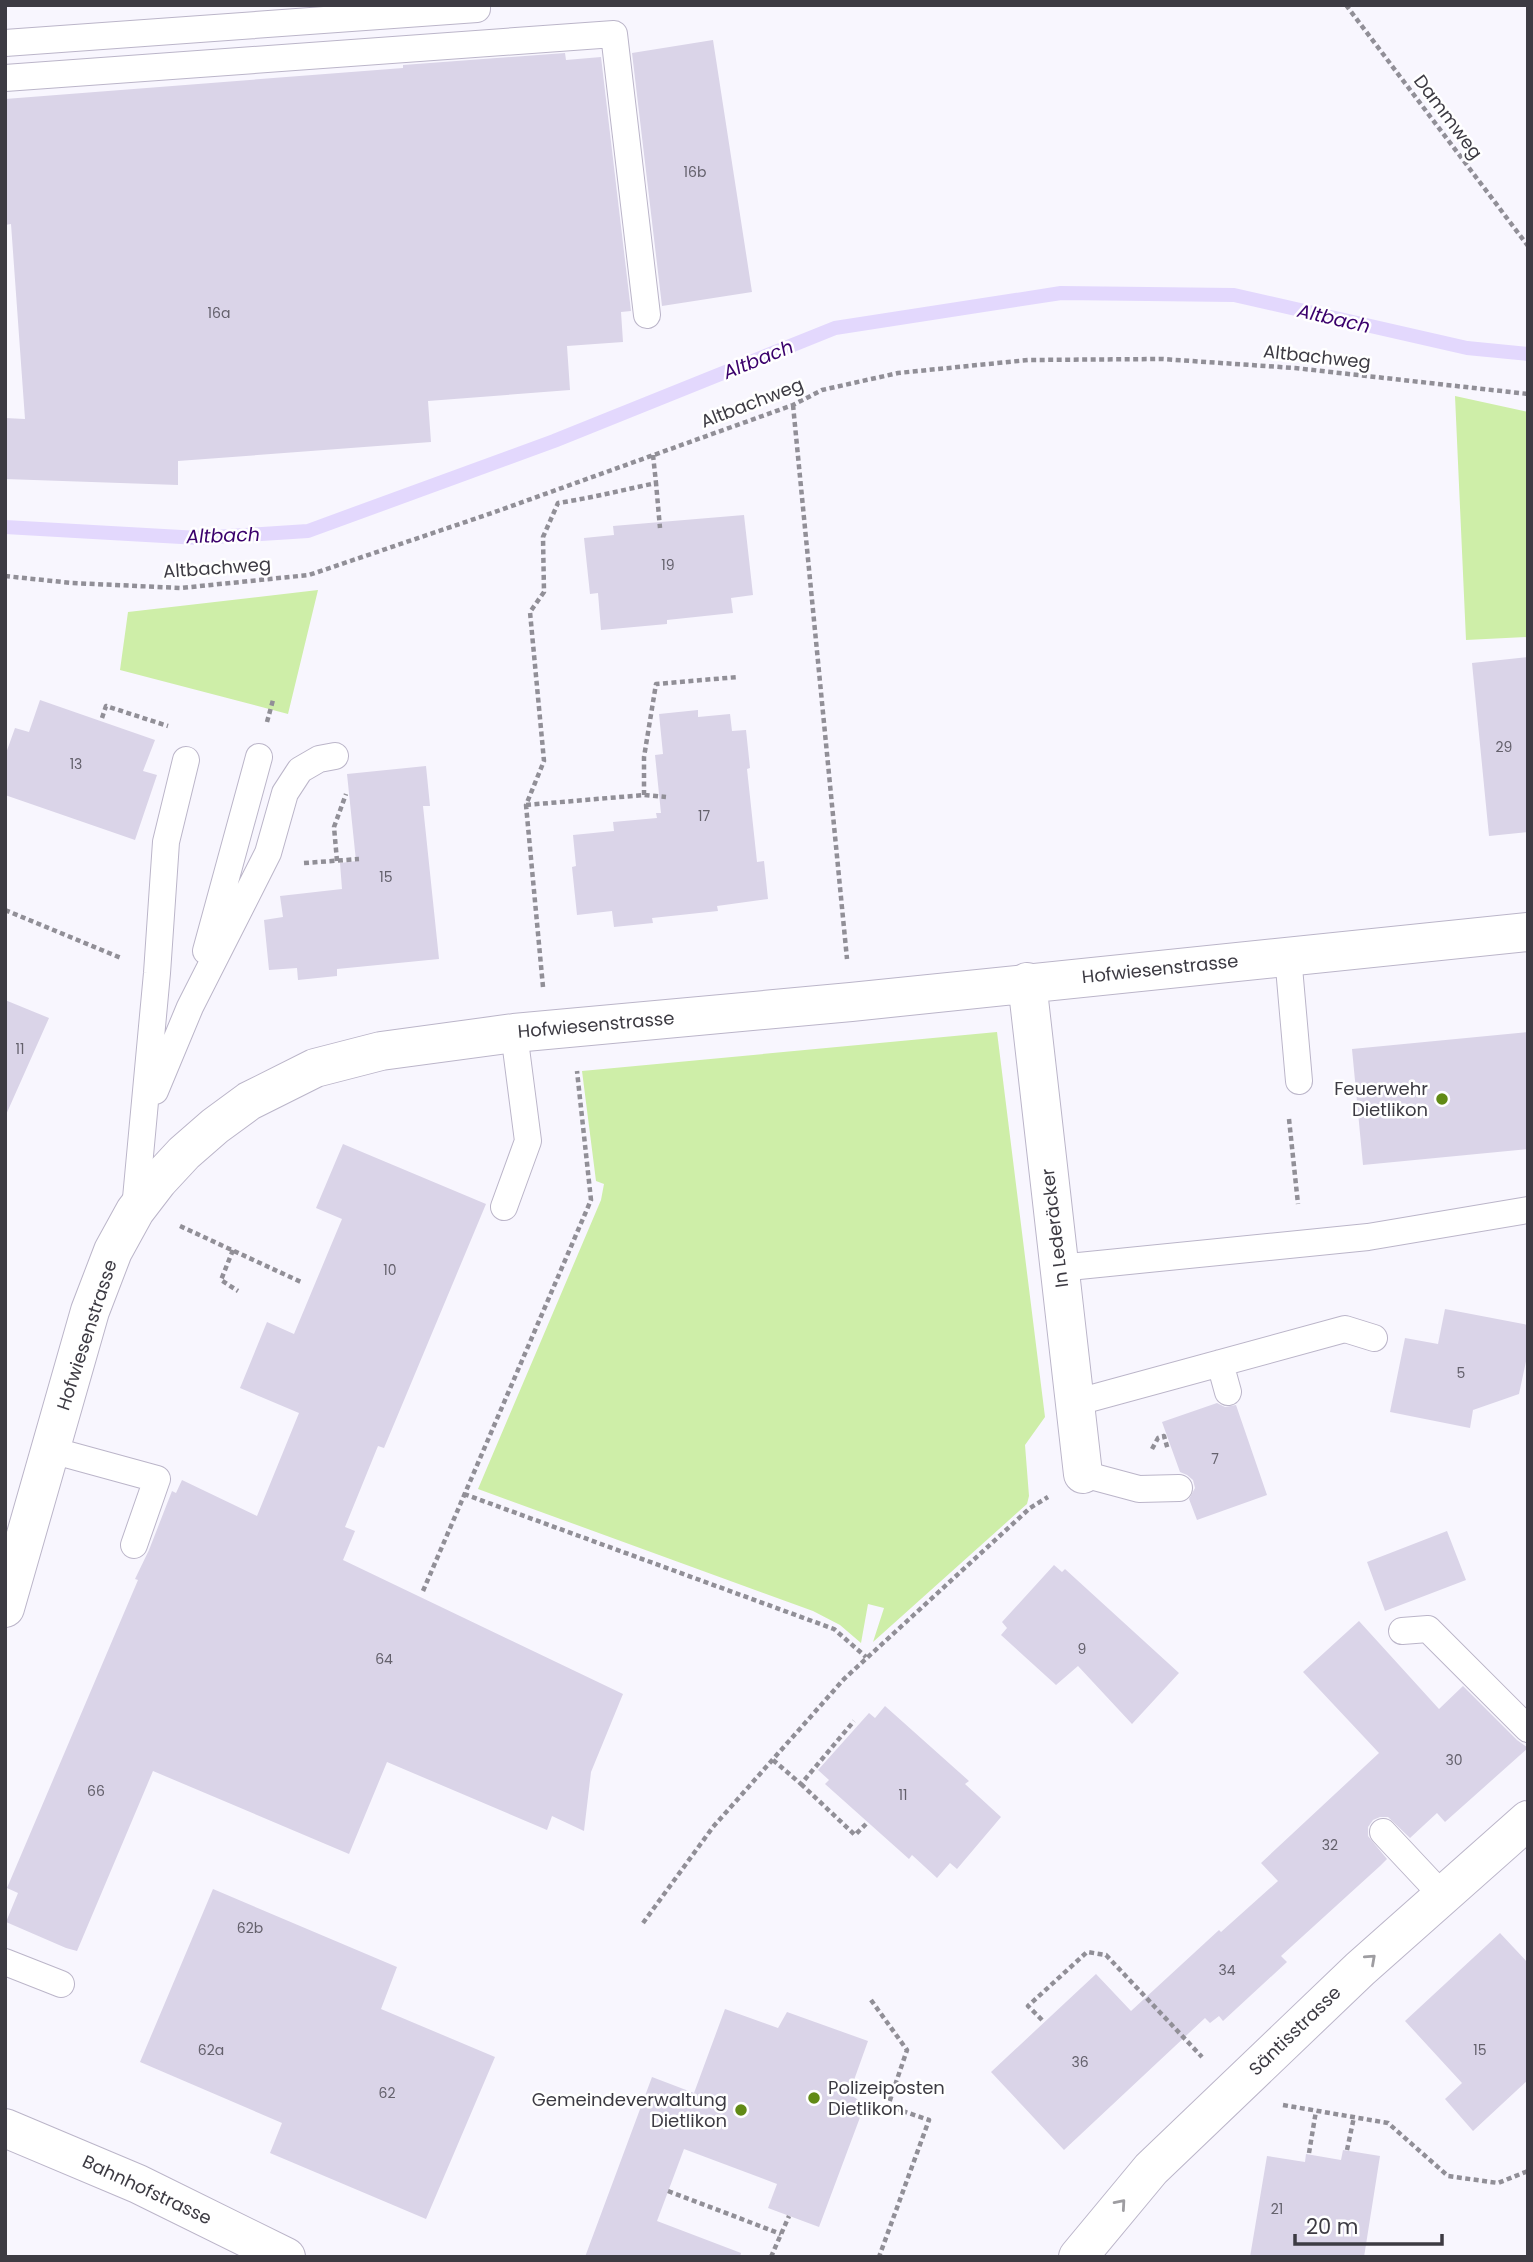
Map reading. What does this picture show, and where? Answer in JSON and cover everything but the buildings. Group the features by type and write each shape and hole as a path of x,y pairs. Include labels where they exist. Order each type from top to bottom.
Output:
{"street":[{"name":"Hofwiesenstrasse","path":"5,1608 101,1279 153,1216 158,1181 184,1153 249,1101 315,1068 381,1051 514,1033 851,1002 1528,932"},
{"name":"In Lederäcker","path":"1027,982 1083,1474"},
{"name":"Säntisstrasse","path":"1078,2257 1151,2169 1334,1993 1528,1820"},
{"name":"Bahnhofstrasse","path":"5,2128 138,2184 286,2257"}],"lane":[{"path":"5,43 477,9 477,5"},
{"path":"5,78 614,34 647,315"},
{"path":"145,1115 190,1007 268,853 285,793 300,770 319,759 335,756"},
{"path":"190,1007 259,757"},
{"path":"153,1216 145,1115 166,842 186,760"},
{"path":"1288,956 1299,1081"},
{"path":"504,1207 528,1141 514,1033"},
{"path":"1059,1268 1368,1237 1528,1210"},
{"path":"1074,1403 1345,1329 1374,1338"},
{"path":"1220,1363 1228,1392"},
{"path":"51,1450 157,1479 134,1545"},
{"path":"1083,1474 1139,1489 1179,1488"},
{"path":"1402,1631 1428,1629 1528,1729"},
{"path":"1382,1832 1443,1896"},
{"path":"5,1962 61,1984"}],"path":[{"name":"Dammweg","path":"1346,5 1528,246"},
{"name":"Altbachweg","path":"5,576 72,583 181,588 309,575 793,405 822,390 898,373 1028,360 1163,359 1295,368 1528,394"},
{"path":"793,405 848,970"},
{"path":"653,455 660,528"},
{"path":"544,999 526,805 544,761 530,612 544,592 543,537 558,503 656,484"},
{"path":"644,794 644,757 656,684 738,677"},
{"path":"102,718 106,706 171,727 166,745 186,760"},
{"path":"337,861 334,827 346,794"},
{"path":"526,805 644,794 666,797"},
{"path":"317,862 359,859"},
{"path":"5,910 110,953"},
{"path":"423,1591 591,1200 577,1063"},
{"path":"1293,1154 1296,1180"},
{"path":"153,1216 302,1282"},
{"path":"233,1250 221,1280 238,1291"},
{"path":"1158,1438 1164,1436 1168,1450"},
{"path":"464,1494 834,1629 866,1657"},
{"path":"643,1923 713,1827 844,1679 1030,1508"},
{"path":"801,1784 853,1721"},
{"path":"773,1759 855,1835 866,1824"},
{"path":"1042,2020 1028,2006 1087,1952 1106,1955 1210,2066"},
{"path":"871,2000 907,2050 888,2106 929,2120 879,2257"},
{"path":"1277,2104 1388,2123 1448,2176 1498,2183 1528,2171"},
{"path":"1309,2153 1316,2111"},
{"path":"1347,2150 1354,2117"},
{"path":"668,2191 781,2234"},
{"path":"771,2257 789,2216"}],"green space":[{"path":"1455,396 1528,412 1528,637 1466,640"},
{"path":"318,590 288,714 120,670 128,612"},
{"path":"997,1032 1045,1417 1025,1445 1029,1496 1027,1504 873,1642 884,1608 868,1604 861,1643 840,1625 813,1611 478,1489 601,1200 604,1184 596,1181 582,1071"}],"waterway":[{"name":"Altbach","path":"5,527 199,538 308,531 554,441 835,328 1061,293 1234,295 1467,348 1528,354"}],"place":[{"name":"Feuerwehr Dietlikon","path":"1442,1099"},
{"name":"Polizeiposten Dietlikon","path":"814,2098"},
{"name":"Gemeindeverwaltung Dietlikon","path":"741,2110"}]}
